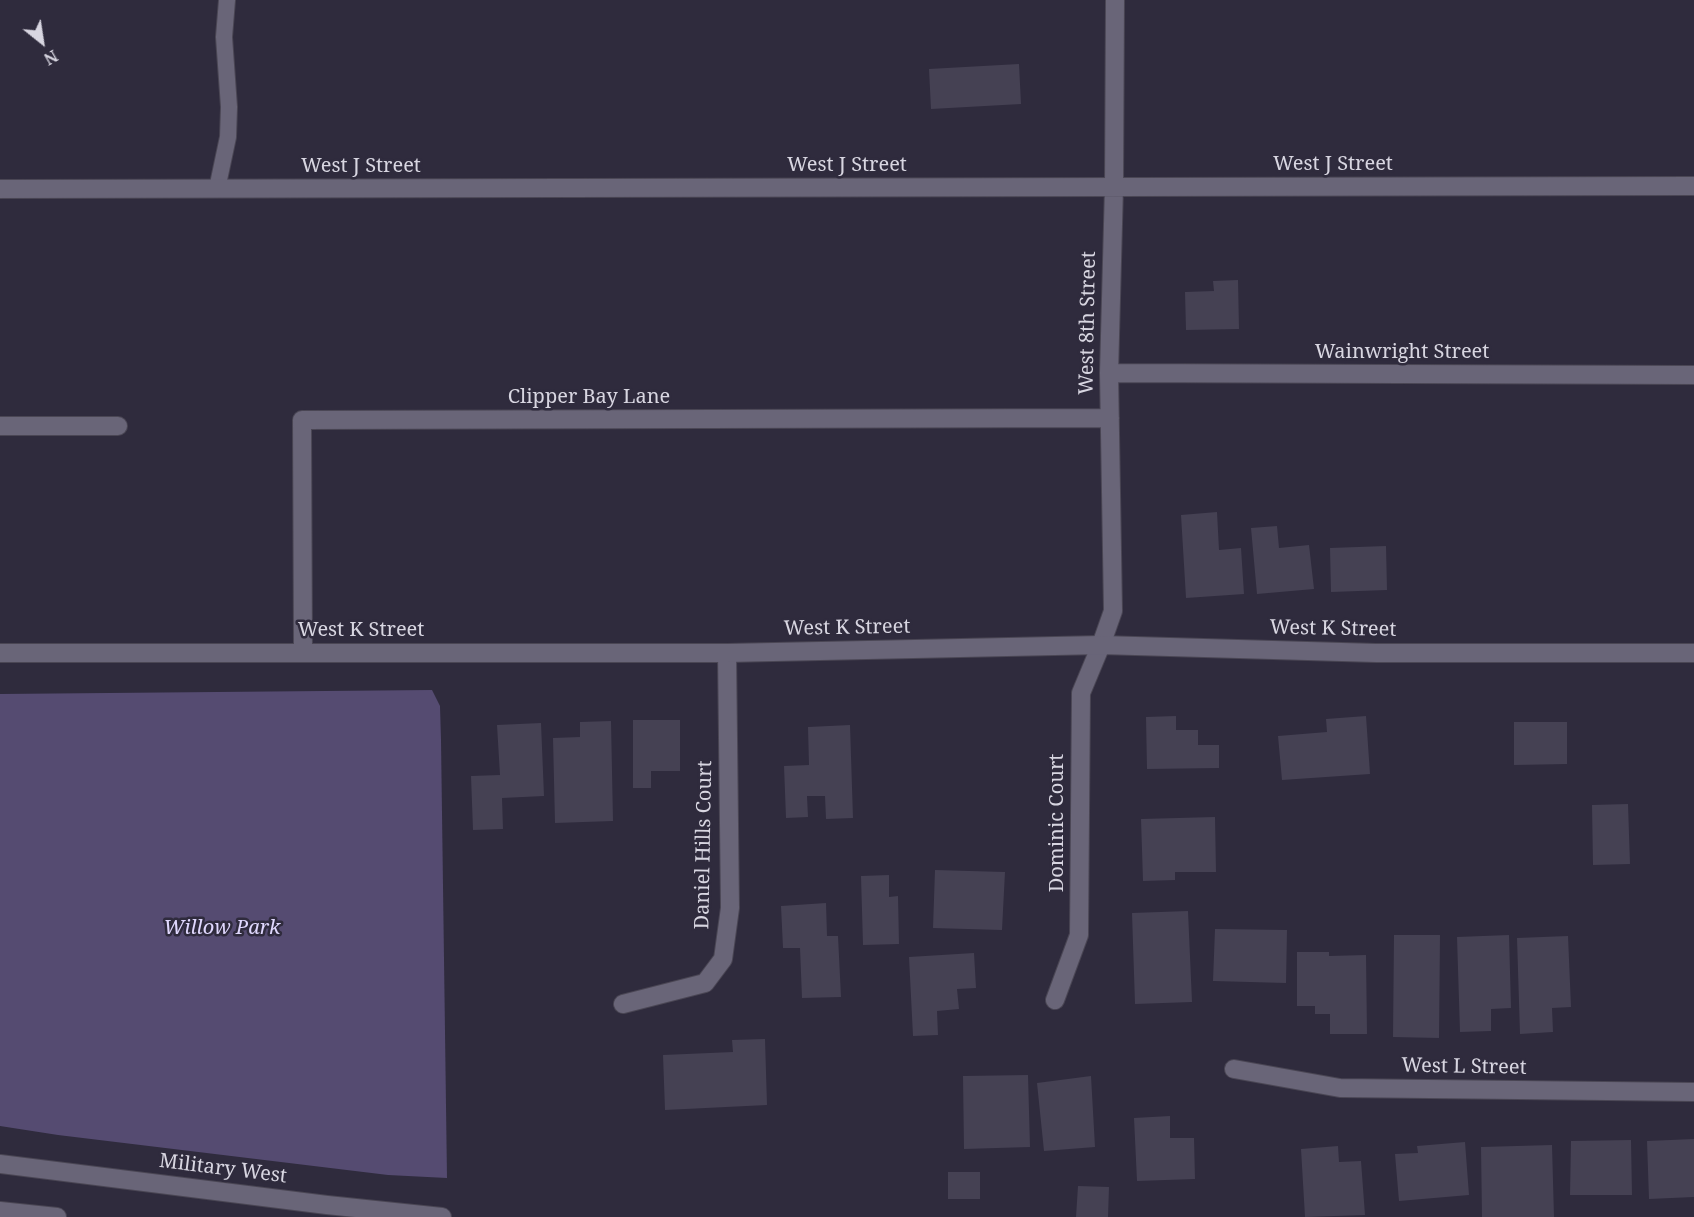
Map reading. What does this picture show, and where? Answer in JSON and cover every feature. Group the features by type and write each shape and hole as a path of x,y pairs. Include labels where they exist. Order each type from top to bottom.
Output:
{"street":[{"name":"West 8th Street","path":"1101,645 1113,611 1109,373 1114,187 1115,0"},
{"name":"West J Street","path":"0,189 1694,186"},
{"name":"Wainwright Street","path":"1109,373 1694,375"},
{"name":"Clipper Bay Lane","path":"303,653 302,420 1110,418"},
{"path":"0,426 118,426"},
{"name":"West K Street","path":"0,653 727,653 1101,645 1376,653 1694,653"},
{"name":"Dominic Court","path":"1054,1000 1079,935 1081,693 1101,645"},
{"name":"Daniel Hills Court","path":"623,1004 705,983 723,958 730,908 727,653"},
{"name":"West L Street","path":"1234,1069 1340,1088 1694,1092"},
{"name":"Military West","path":"0,1164 442,1217"},
{"path":"0,1211 57,1217"}],"lane":[{"path":"218,189 228,137 229,107 224,37 227,0"}],"green space":[{"name":"Willow Park","path":"432,690 440,706 447,1178 388,1175 0,1126 0,694"}],"building":[{"path":"1019,64 1021,104 931,109 929,69"},
{"path":"1238,280 1239,329 1186,330 1185,292 1214,291 1213,281"},
{"path":"1217,512 1219,550 1241,548 1244,594 1186,598 1181,515"},
{"path":"1277,526 1279,548 1309,545 1314,589 1257,594 1251,528"},
{"path":"1386,546 1387,590 1331,592 1330,548"},
{"path":"1176,716 1176,730 1198,730 1198,745 1219,745 1219,768 1147,769 1146,717"},
{"path":"1366,716 1370,774 1282,780 1278,736 1327,732 1326,719"},
{"path":"633,720 680,720 680,771 651,771 651,788 633,788"},
{"path":"611,721 613,821 555,823 553,738 580,737 580,722"},
{"path":"1514,722 1567,722 1567,764 1514,765"},
{"path":"541,723 544,796 502,798 503,829 473,830 471,776 500,775 497,725"},
{"path":"850,725 853,818 826,819 825,796 807,796 808,817 786,818 784,766 809,765 808,727"},
{"path":"1628,804 1630,864 1593,865 1592,805"},
{"path":"1215,817 1216,872 1175,872 1175,880 1143,881 1141,819"},
{"path":"935,870 1005,872 1002,930 933,928"},
{"path":"889,875 889,897 898,896 899,944 863,945 861,876"},
{"path":"826,903 827,936 838,936 841,997 802,998 800,948 783,948 781,906"},
{"path":"1188,911 1192,1002 1135,1004 1132,913"},
{"path":"1215,929 1287,930 1286,983 1213,981"},
{"path":"1394,935 1440,935 1439,1038 1393,1037"},
{"path":"1509,935 1511,1008 1491,1009 1491,1031 1460,1032 1457,937"},
{"path":"1568,936 1571,1007 1552,1008 1553,1032 1520,1034 1517,938"},
{"path":"1297,952 1329,952 1329,956 1366,955 1367,1034 1330,1034 1330,1014 1315,1014 1315,1006 1297,1006"},
{"path":"974,953 976,988 957,989 959,1009 937,1011 938,1035 913,1036 909,957"},
{"path":"765,1039 767,1105 665,1110 663,1055 733,1052 732,1040"},
{"path":"1028,1075 1030,1147 964,1149 963,1076"},
{"path":"1091,1076 1095,1147 1044,1151 1037,1083"},
{"path":"1170,1116 1170,1138 1194,1138 1195,1179 1137,1181 1134,1118"},
{"path":"1694,1139 1694,1197 1649,1199 1647,1141"},
{"path":"1631,1140 1632,1195 1570,1195 1571,1141"},
{"path":"1465,1142 1469,1195 1399,1201 1395,1154 1418,1153 1417,1146"},
{"path":"1552,1145 1554,1217 1482,1217 1481,1147"},
{"path":"1338,1146 1339,1162 1361,1161 1365,1215 1305,1217 1301,1149"},
{"path":"948,1172 980,1172 980,1199 948,1199"},
{"path":"1078,1186 1109,1187 1108,1217 1076,1217"}]}
